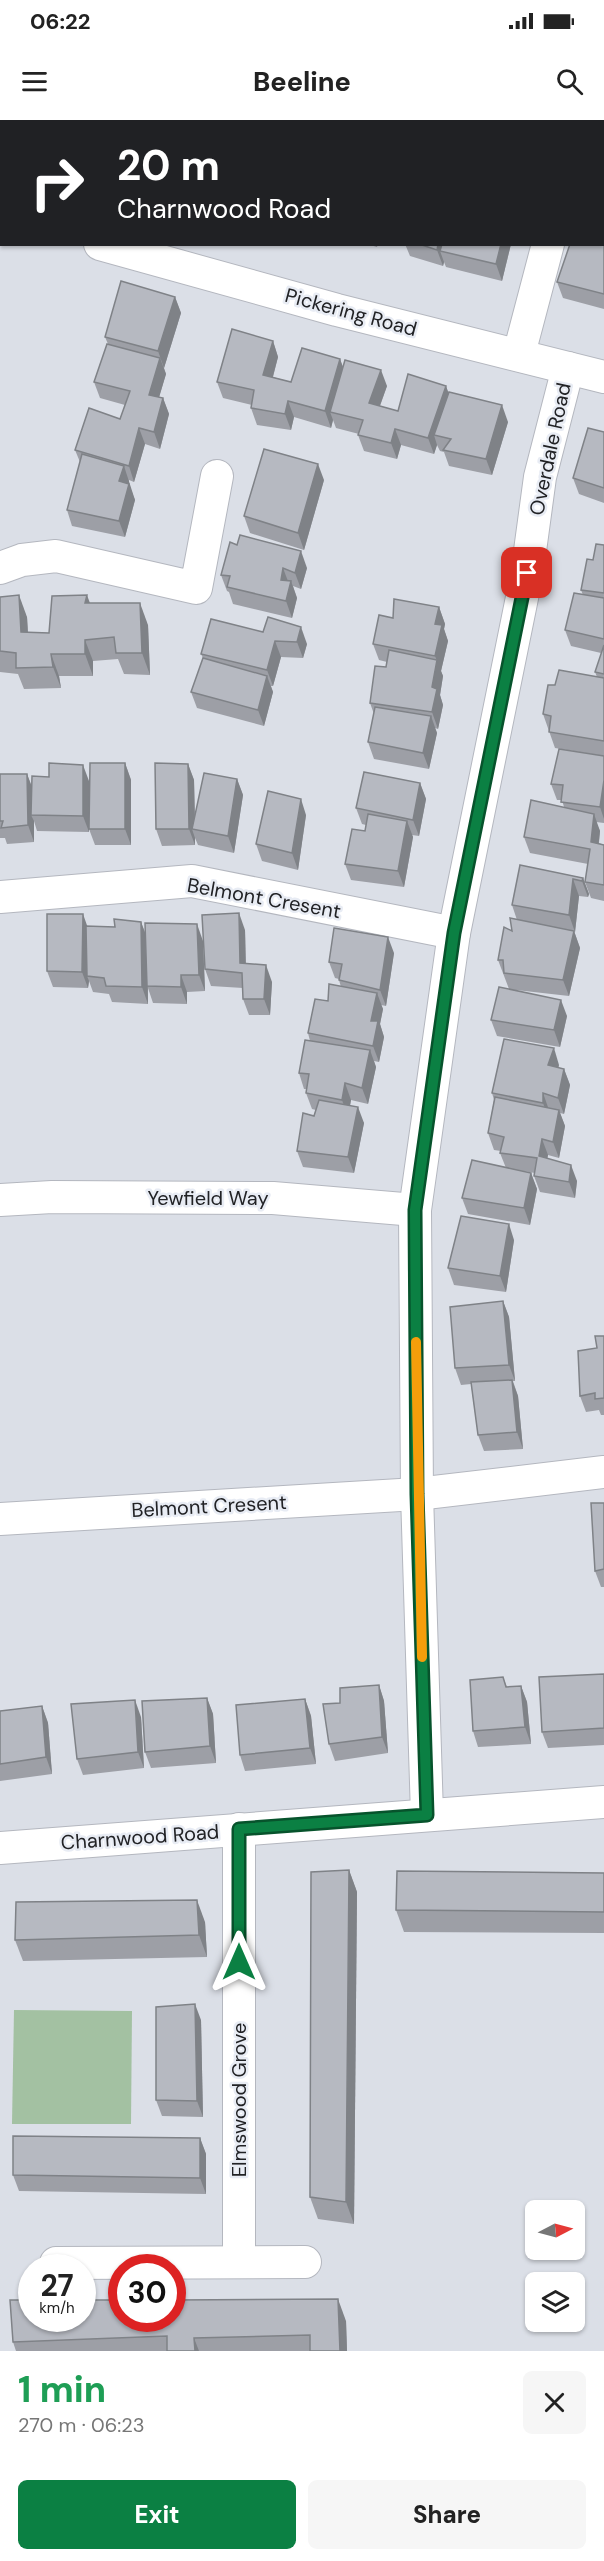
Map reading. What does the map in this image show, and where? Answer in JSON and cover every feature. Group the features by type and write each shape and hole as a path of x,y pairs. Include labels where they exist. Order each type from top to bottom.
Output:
{"street":[{"name":"Pickering Road","path":"107,246 338,310 604,377"},
{"path":"519,354 547,246"},
{"name":"Overdale Road","path":"427,1815 417,1494 415,1210 454,933 527,573 540,477 568,368"},
{"path":"0,568 22,560 56,556 196,588 217,476"},
{"name":"Belmont Cresent","path":"0,897 192,882 454,933"},
{"name":"Yewfield Way","path":"0,1200 52,1197 273,1198 415,1210"},
{"name":"Belmont Cresent","path":"0,1519 417,1494 604,1472"},
{"name":"Charnwood Road","path":"0,1848 604,1802"},
{"name":"Elmswood Grove","path":"239,1829 239,2262"},
{"path":"96,2263 304,2262"}],"green space":[{"path":"14,2010 132,2011 131,2124 12,2124"}],"building":[{"path":"425,246 438,246 437,250"},
{"path":"441,246 500,246 496,264 440,251"},
{"path":"569,246 604,246 604,294 557,282"},
{"path":"121,281 175,297 158,351 105,337"},
{"path":"232,329 273,341 263,375 291,382 302,348 340,359 325,411 288,401 285,414 251,408 254,390 217,382"},
{"path":"107,344 160,358 149,395 163,398 154,432 139,428 129,466 75,450 89,408 120,419 130,391 94,382"},
{"path":"345,360 381,370 369,403 398,411 408,374 446,386 428,438 395,429 391,443 358,435 363,420 330,412"},
{"path":"449,392 502,405 486,459 443,450 451,439 434,435"},
{"path":"588,428 604,432 604,488 573,478"},
{"path":"264,449 318,464 298,533 244,516"},
{"path":"82,454 124,466 119,481 129,484 119,521 67,510"},
{"path":"240,535 301,551 295,573 283,568 281,580 291,581 286,601 227,587 230,576 221,575 230,542 237,545"},
{"path":"596,544 604,545 604,593 581,590 587,559 593,560"},
{"path":"574,593 604,598 604,639 565,630"},
{"path":"19,595 21,632 49,633 52,596 87,595 85,603 140,603 142,653 116,653 114,637 85,640 85,654 51,654 53,667 16,668 16,653 0,651 0,597"},
{"path":"394,599 439,607 435,624 442,625 435,656 373,644 379,615 393,618"},
{"path":"268,617 301,627 297,642 275,641 267,670 201,654 211,619 263,632"},
{"path":"604,645 604,674 595,672"},
{"path":"389,650 437,660 432,687 437,689 432,712 370,703 375,666 386,667"},
{"path":"203,658 267,676 258,710 191,692"},
{"path":"559,670 604,678 604,741 549,732 551,716 543,714 548,685 555,685"},
{"path":"375,707 431,716 423,753 368,742"},
{"path":"559,749 604,756 604,780 600,807 561,802 563,785 551,784"},
{"path":"49,763 83,765 83,816 31,815 32,776 49,777"},
{"path":"90,763 125,763 125,829 89,829"},
{"path":"155,763 188,764 189,829 156,829"},
{"path":"364,772 420,783 413,820 356,808"},
{"path":"204,773 237,779 228,836 192,829"},
{"path":"0,774 27,774 28,825 1,828 3,821 0,821"},
{"path":"268,791 301,799 292,853 256,844"},
{"path":"531,800 594,814 591,842 604,845 604,885 585,882 590,849 524,837"},
{"path":"368,814 407,821 398,871 345,864 352,829 365,831"},
{"path":"520,865 583,878 582,881 573,879 569,915 512,905"},
{"path":"239,913 240,963 266,965 264,999 243,999 242,973 205,969 202,915"},
{"path":"47,914 83,914 82,972 47,971"},
{"path":"510,918 574,931 563,980 504,973 503,960 498,960 504,927 512,931"},
{"path":"114,919 141,922 142,987 106,986 104,978 87,976 86,926 115,927"},
{"path":"145,923 197,924 199,975 181,975 181,987 147,986"},
{"path":"334,928 388,937 380,990 339,980 342,964 329,962"},
{"path":"329,984 377,993 371,1021 378,1021 373,1046 308,1033 315,999 328,1001"},
{"path":"499,987 561,1000 554,1030 491,1020"},
{"path":"504,1039 554,1048 548,1065 564,1069 558,1098 543,1093 543,1103 492,1093"},
{"path":"305,1040 370,1050 362,1088 345,1083 342,1100 306,1093 309,1074 299,1073"},
{"path":"495,1097 559,1110 553,1142 542,1139 539,1156 571,1165 569,1182 534,1176 537,1158 500,1153 504,1137 488,1133"},
{"path":"319,1100 358,1107 348,1157 297,1151 303,1113 314,1116"},
{"path":"472,1160 531,1173 524,1208 462,1198"},
{"path":"461,1216 509,1224 500,1276 448,1268"},
{"path":"503,1301 509,1365 455,1368 450,1307"},
{"path":"595,1336 604,1336 604,1398 595,1399 595,1393 580,1396 578,1351 597,1348"},
{"path":"512,1380 517,1432 478,1435 471,1382"},
{"path":"591,1503 604,1503 604,1569 595,1571"},
{"path":"604,1674 604,1728 542,1732 539,1677"},
{"path":"503,1677 506,1687 521,1686 525,1727 473,1731 470,1680"},
{"path":"379,1685 382,1737 329,1744 323,1704 340,1703 340,1688"},
{"path":"207,1698 210,1746 145,1752 142,1701"},
{"path":"305,1699 310,1748 240,1755 236,1705"},
{"path":"135,1700 138,1752 77,1759 71,1704"},
{"path":"42,1706 46,1757 0,1764 0,1711"},
{"path":"349,1870 346,2202 310,2197 311,1872"},
{"path":"397,1871 604,1873 604,1912 396,1910"},
{"path":"197,1900 199,1935 15,1940 16,1902"},
{"path":"195,2004 197,2101 156,2100 156,2007"},
{"path":"13,2136 200,2138 200,2178 13,2175"},
{"path":"338,2299 340,2351 310,2351 310,2335 194,2338 195,2351 167,2351 167,2336 13,2342 10,2300 18,2300 18,2332 96,2332 96,2300 108,2300 108,2332 186,2332 186,2300"}],"slow traffic":[{"path":"416,1342 417,1494 422,1657"}],"route":[{"path":"239,1962 239,1829 427,1815 417,1494 415,1210 454,933 527,573"}]}
